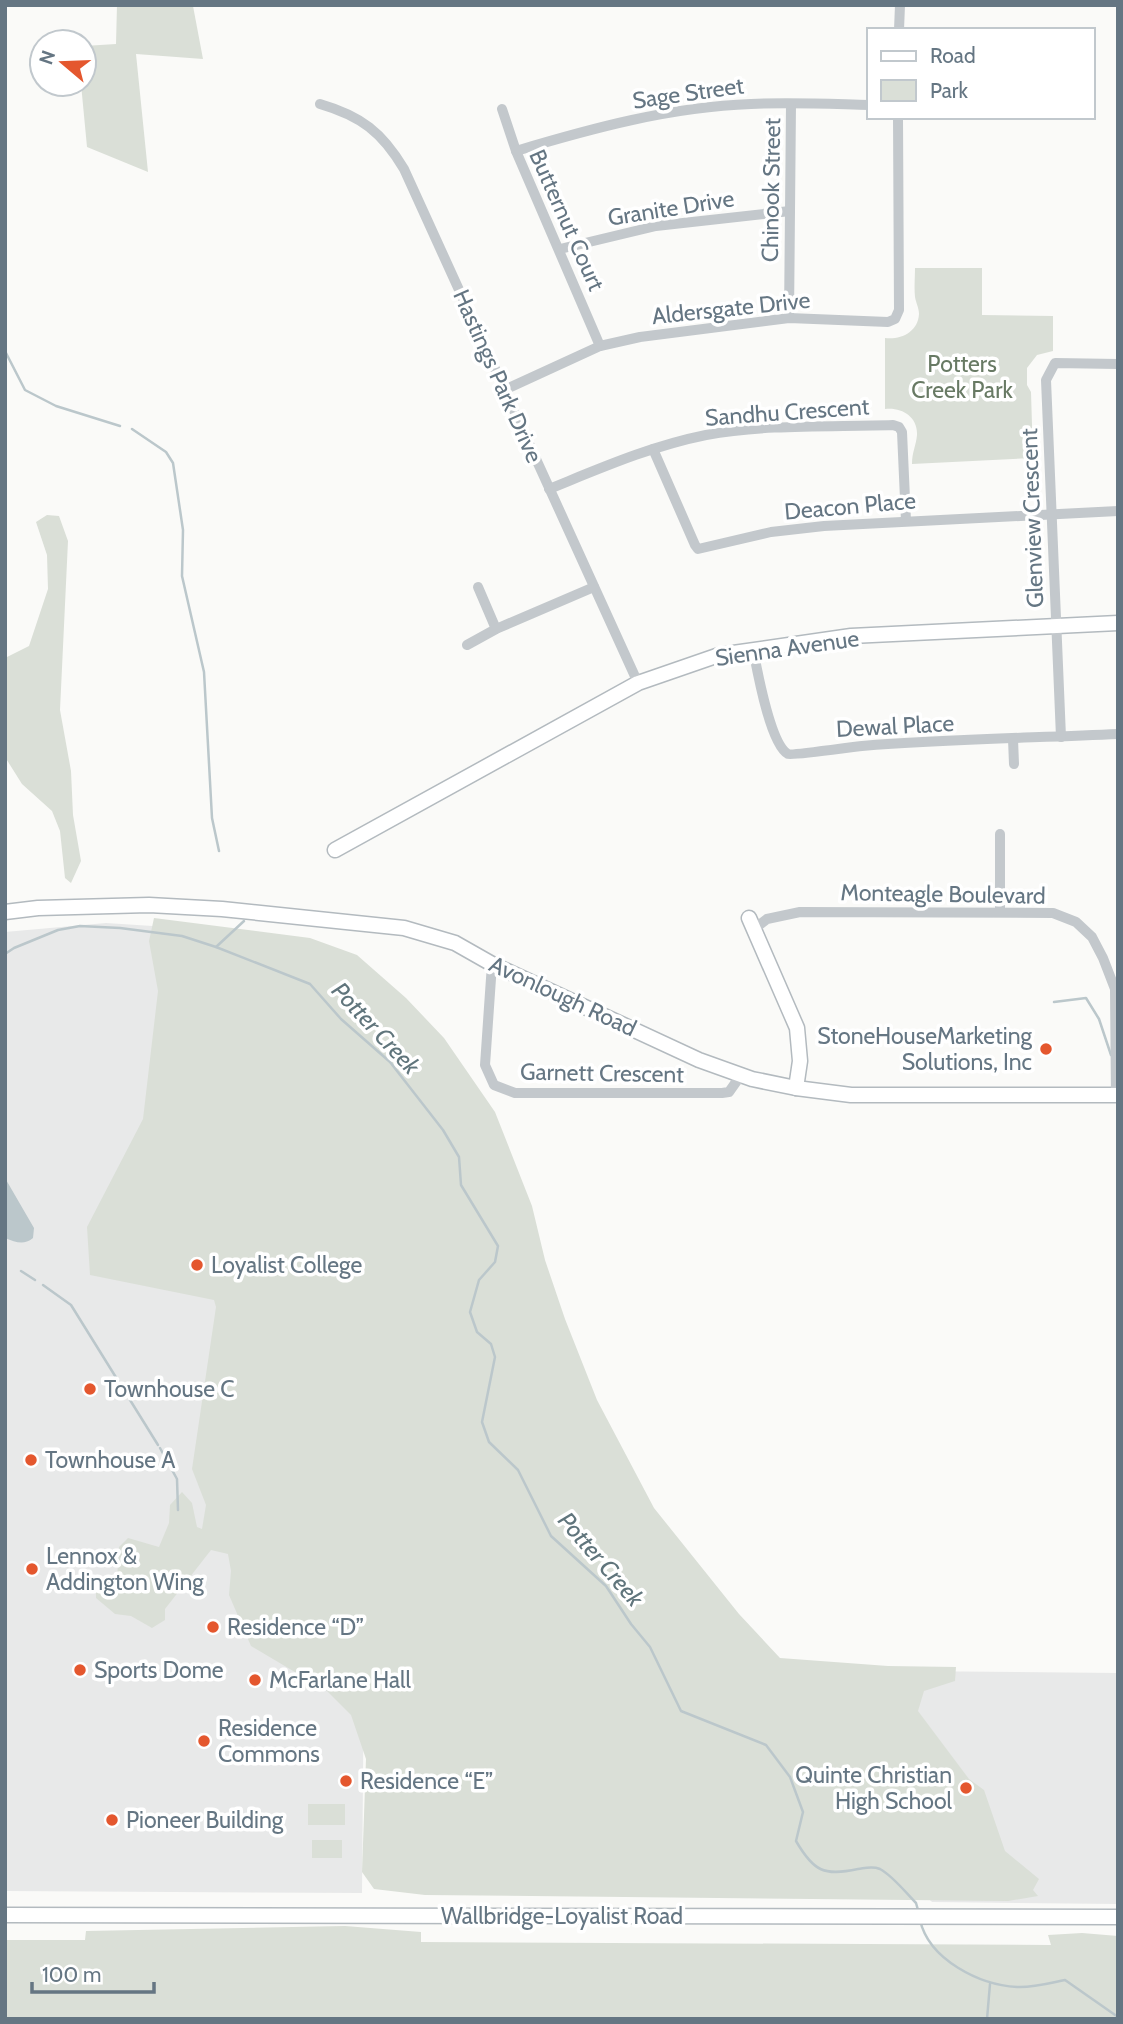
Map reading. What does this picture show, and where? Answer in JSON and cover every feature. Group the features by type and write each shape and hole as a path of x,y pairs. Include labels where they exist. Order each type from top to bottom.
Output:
{"street":[{"path":"899,28 900,5"},
{"name":"Hastings Park Drive","path":"320,104 354,116 376,131 392,149 404,169 638,683"},
{"name":"Sage Street","path":"516,151 594,127 666,113 751,104 867,105"},
{"name":"Chinook Street","path":"789,318 791,104"},
{"name":"Butternut Court","path":"502,109 516,151 600,346"},
{"name":"Aldersgate Drive","path":"504,390 600,346 709,327 789,318 895,319 899,310 898,119"},
{"name":"Granite Drive","path":"560,249 656,226 790,211"},
{"name":"Glenview Crescent","path":"1061,737 1046,380 1055,363 1118,364"},
{"name":"Sandhu Crescent","path":"549,489 653,449 707,435 751,429 893,425 898,426 902,432 906,521"},
{"name":"Deacon Place","path":"653,449 698,548 793,529 1118,511"},
{"path":"478,587 496,629"},
{"path":"467,645 496,629 594,587"},
{"name":"Sienna Avenue","path":"335,850 638,683 719,655 851,636 1118,622"},
{"name":"Dewal Place","path":"753,649 762,697 769,717 785,752 791,755 878,745 1118,734"},
{"path":"1013,739 1014,764"},
{"path":"1000,834 1000,912"},
{"name":"Avonlough Road","path":"5,912 38,908 149,905 222,909 404,929 455,943 492,964 699,1060 741,1075 796,1088 851,1095 1117,1095"},
{"name":"Monteagle Boulevard","path":"751,924 800,912 1000,912 1053,914 1076,922 1092,937 1116,989 1117,1095"},
{"path":"751,924 797,1028 800,1062 796,1088"},
{"name":"Garnett Crescent","path":"492,964 485,1065 494,1085 514,1093 722,1093 729,1092 741,1075"},
{"name":"Wallbridge-Loyalist Road","path":"5,1915 1118,1917"}],"shaded area":[{"name":"Loyalist College","path":"106,923 168,927 366,1426 362,1893 5,1891 5,932"},
{"path":"5,1178 34,1228 33,1238 26,1242 5,1238"},
{"name":"Quinte Christian High School","path":"693,1669 1118,1673 1118,1904 932,1902"}],"green space":[{"path":"117,5 193,6 203,59 136,54 148,172 87,147 82,98 98,98 98,45 116,44"},
{"name":"Potters Creek Park","path":"915,268 982,268 982,315 1053,316 1053,351 1037,355 1027,368 1027,385 1031,392 1033,458 912,464 917,435 915,423 903,412 885,409 885,338 903,336 916,326 919,312 915,299"},
{"path":"47,515 59,516 68,541 60,710 71,771 73,815 81,861 71,883 65,878 60,831 52,811 22,784 5,757 5,658 29,646 48,589 47,555 36,522"},
{"path":"154,918 310,938 357,955 406,998 444,1038 495,1112 532,1206 545,1260 597,1400 654,1508 739,1614 780,1658 888,1666 956,1667 955,1681 924,1691 918,1711 969,1779 984,1790 1005,1851 1039,1879 1033,1890 1038,1896 1008,1901 425,1895 374,1889 362,1872 366,1759 351,1715 327,1691 251,1646 229,1595 231,1571 228,1554 211,1550 165,1609 165,1620 152,1628 131,1616 115,1614 96,1598 96,1591 107,1590 117,1580 119,1547 128,1538 159,1547 169,1523 170,1505 182,1492 192,1503 197,1527 202,1529 206,1505 192,1469 216,1307 214,1300 90,1275 87,1227 143,1119 158,991 149,941"},
{"path":"308,1804 345,1804 345,1825 308,1825"},
{"path":"312,1840 342,1840 342,1858 312,1858"},
{"path":"345,1926 421,1932 421,1942 1051,1945 1048,1935 1082,1933 1118,1936 1118,2019 5,2019 5,1940 85,1940 86,1931"}],"waterway":[{"path":"5,351 25,390 56,406 120,426"},
{"path":"132,429 166,452 173,463 183,530 182,576 204,672 212,818 219,851"},
{"path":"216,947 244,921"},
{"name":"Potter Creek","path":"5,954 58,930 80,926 182,936 310,984 341,1019 390,1062 443,1130 459,1157 461,1185 498,1246 495,1262 479,1280 470,1312 477,1332 491,1344 495,1357 482,1422 489,1442 518,1470 551,1536 606,1586 650,1647 681,1711 766,1745 790,1777 803,1812 796,1841 808,1859 828,1871 880,1869 916,1903 918,1910"},
{"path":"1054,1002 1086,998 1099,1019 1111,1055"},
{"path":"21,1271 35,1280"},
{"path":"43,1285 71,1305 158,1445"},
{"path":"160,1448 177,1479 178,1510"},
{"name":"Potter Creek","path":"920,1920 934,1947 958,1968 972,1975 1017,1987 1065,1980 1118,2017"},
{"path":"987,2019 990,1984"}],"place":[{"name":"StoneHouseMarketing Solutions, Inc","path":"1046,1049"},
{"name":"Loyalist College","path":"197,1265"},
{"name":"Townhouse C","path":"90,1389"},
{"name":"Townhouse A","path":"31,1460"},
{"name":"Lennox & Addington Wing","path":"32,1569"},
{"name":"Residence “D”","path":"213,1627"},
{"name":"Sports Dome","path":"80,1670"},
{"name":"McFarlane Hall","path":"255,1680"},
{"name":"Residence Commons","path":"204,1741"},
{"name":"Residence “E”","path":"346,1781"},
{"name":"Quinte Christian High School","path":"966,1788"},
{"name":"Pioneer Building","path":"112,1820"}]}
